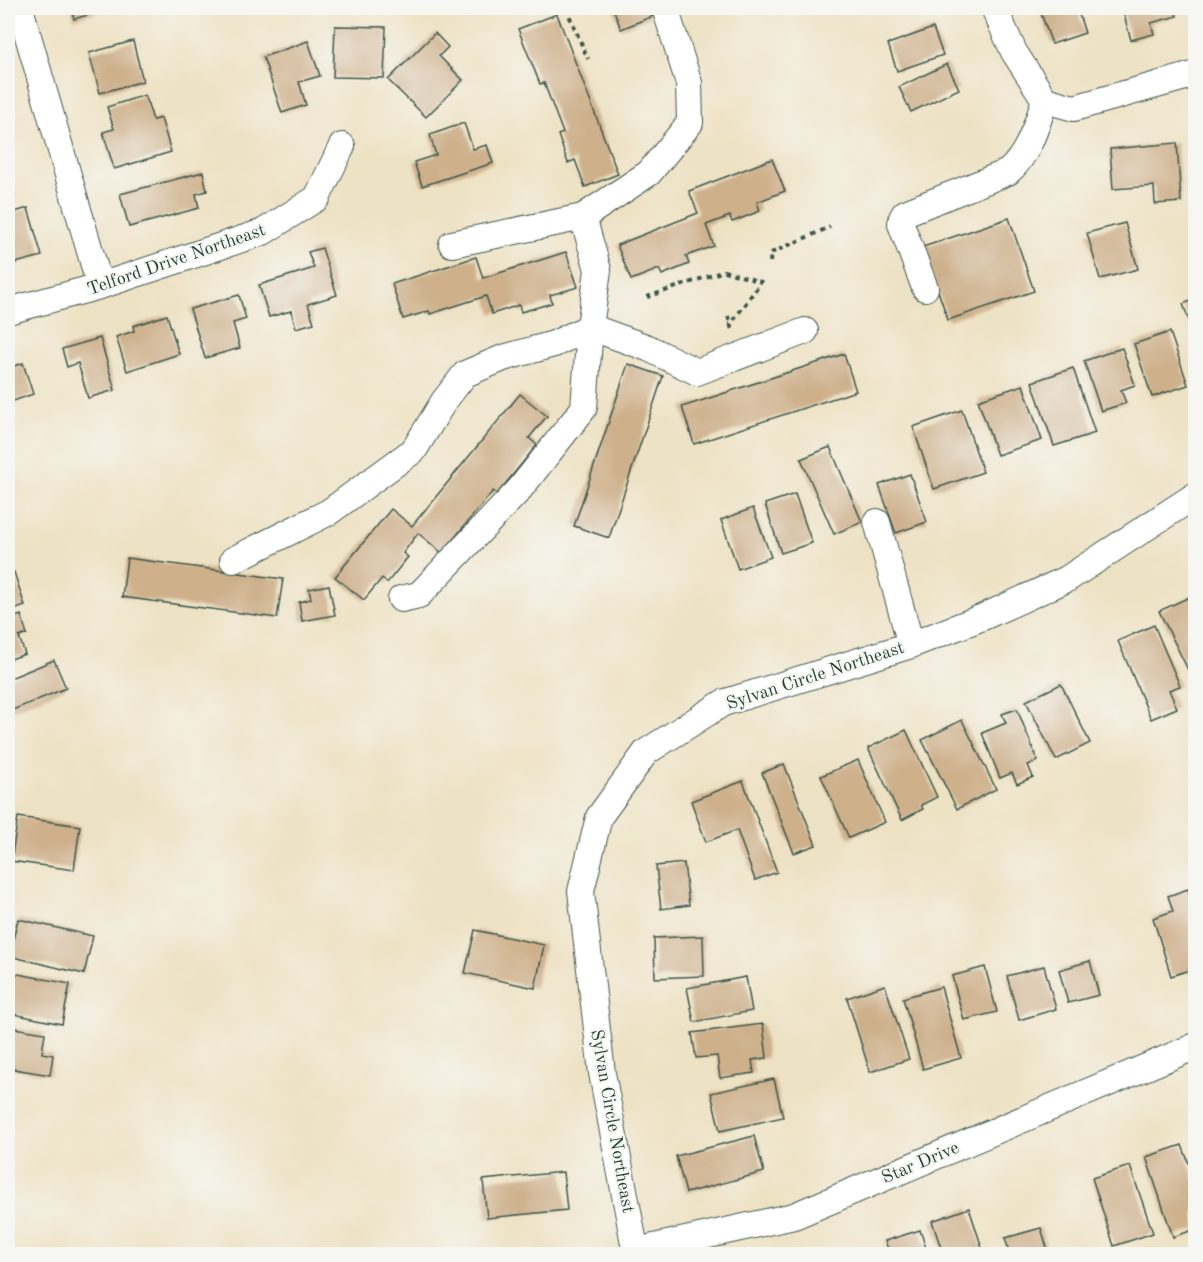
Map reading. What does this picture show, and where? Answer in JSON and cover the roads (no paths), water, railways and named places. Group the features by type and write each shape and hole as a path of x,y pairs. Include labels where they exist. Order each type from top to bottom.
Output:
{"street":[{"path":"20,8 100,286"},
{"path":"452,244 583,217 649,172 690,123 689,83 665,8"},
{"path":"994,8 1014,51 1045,100 1074,108 1196,74"},
{"path":"926,288 901,224 905,213 1008,172 1030,141 1045,100"},
{"name":"Telford Drive Northeast","path":"8,311 100,286 263,232 317,198 342,146"},
{"path":"401,599 419,595 519,490 584,408 590,327 598,270 583,217"},
{"path":"233,560 329,512 414,450 444,401 465,374 503,358 554,344 590,327 648,348 697,372 805,331"},
{"name":"Sylvan Circle Northeast","path":"636,1253 602,1073 581,891 599,817 646,752 723,703 910,645 983,617 1067,579 1196,495"},
{"path":"877,522 910,645"},
{"name":"Star Drive","path":"636,1253 794,1216 1196,1046"}]}
